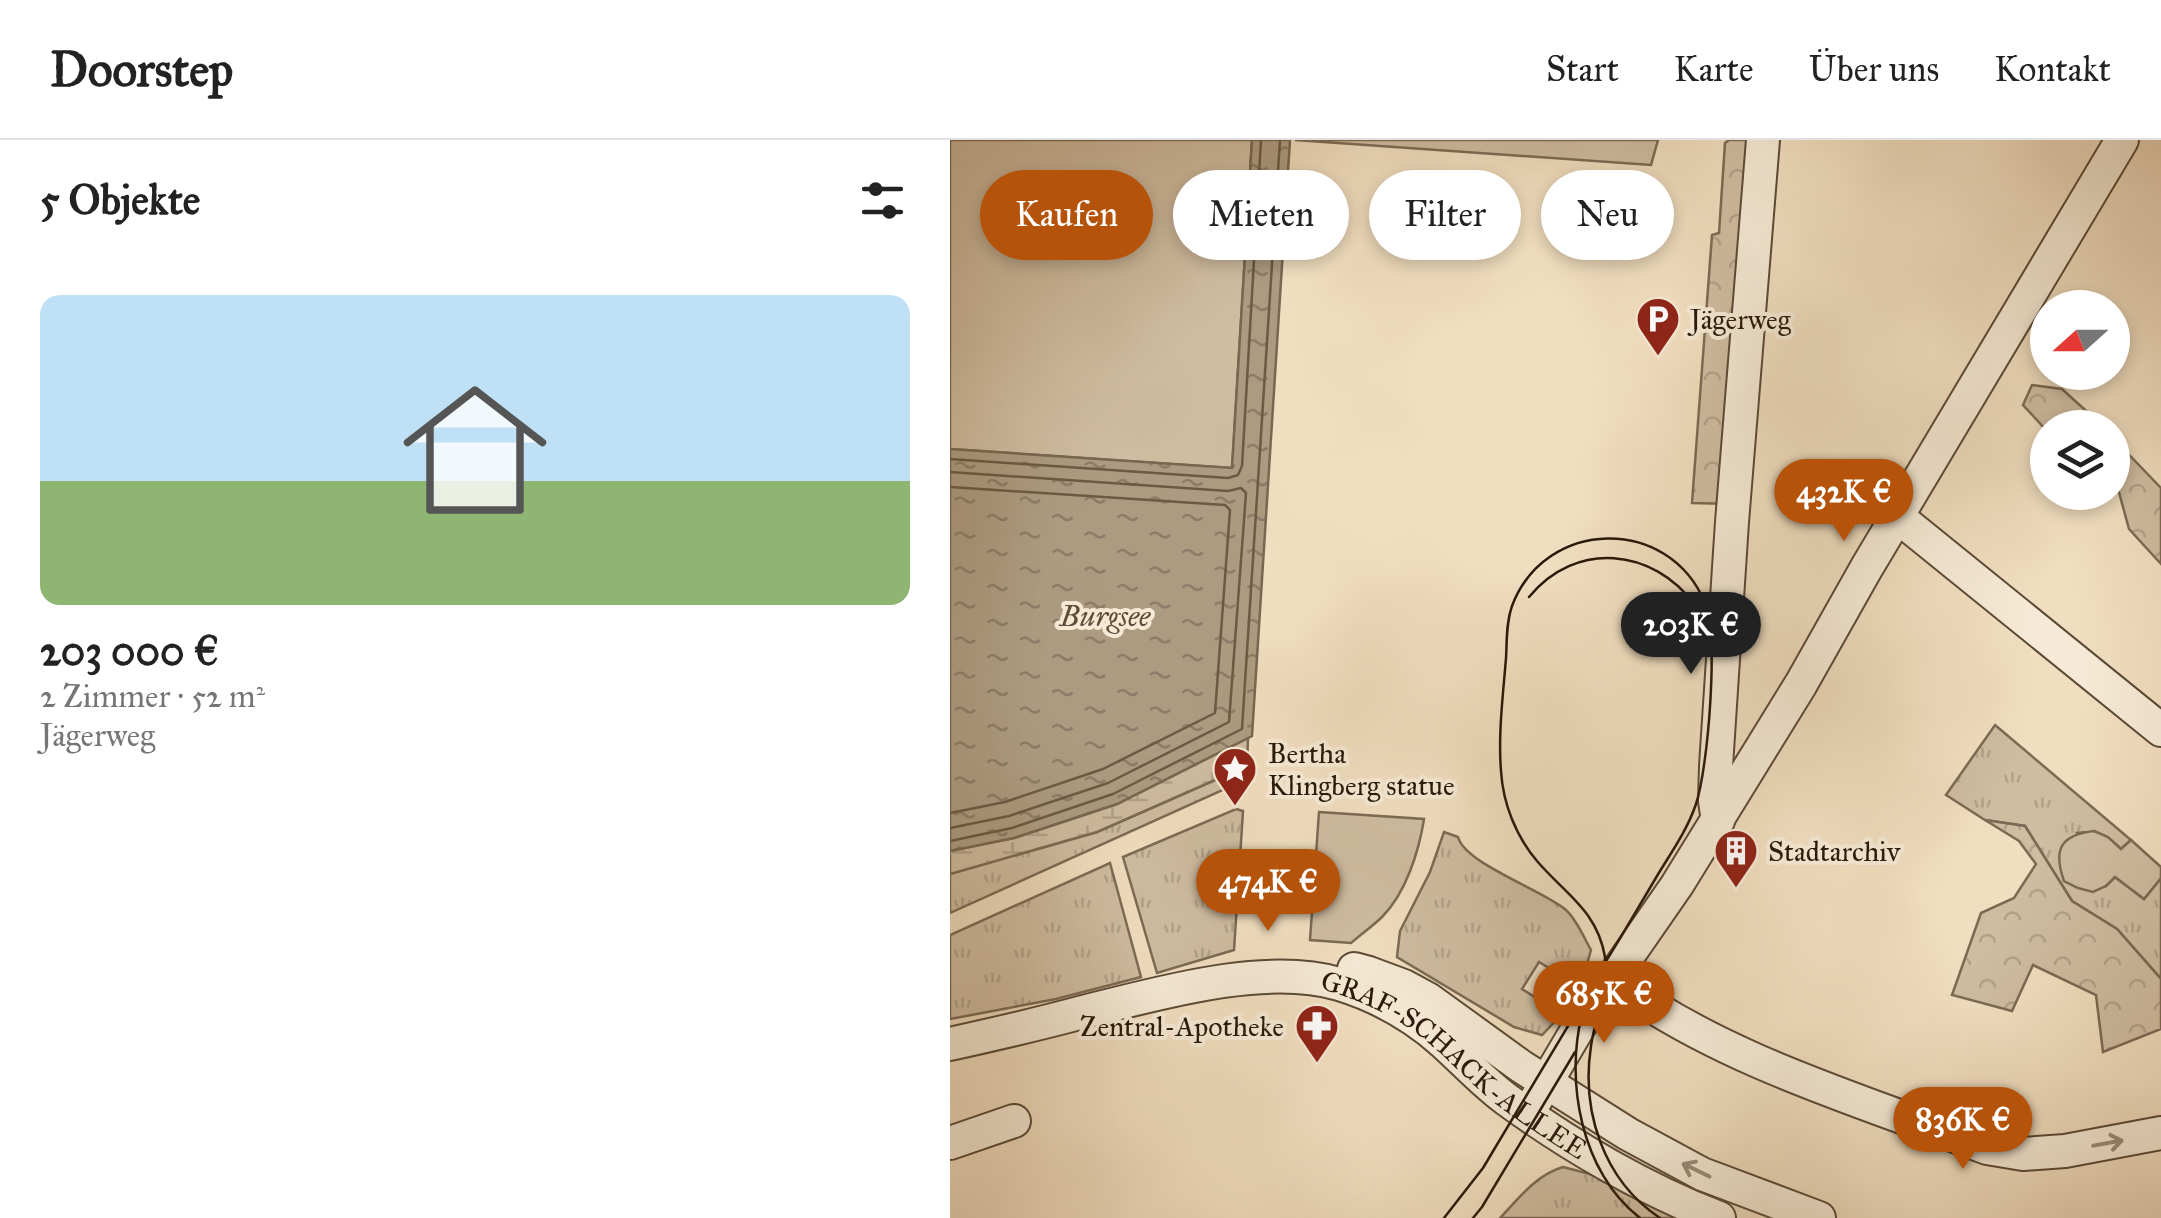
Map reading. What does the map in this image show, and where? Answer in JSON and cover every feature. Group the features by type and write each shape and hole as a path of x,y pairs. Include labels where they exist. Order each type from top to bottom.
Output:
{"street":[{"path":"1718,820 1715,801 1734,504 1763,140"},
{"path":"1528,1114 1610,978 1676,885 1801,684 2122,140"},
{"path":"1898,517 2161,730"},
{"name":"GRAF-SCHACK-ALLEE","path":"950,1044 1268,965 1300,963 1369,972 1428,998 1522,1067 1628,1134 1702,1174 1819,1218"},
{"name":"GRAF-SCHACK-ALLEE","path":"1174,990 1264,978 1296,978 1336,983 1375,998 1414,1019 1528,1114 1612,1166 1719,1218"},
{"path":"1610,978 1638,998 1742,1054 1986,1148 2022,1154 2065,1151 2161,1133"},
{"path":"950,1143 1014,1121"}],"green space":[{"path":"950,140 1252,140 1250,170 1173,170 1173,260 1245,260 1232,468 950,449"},
{"path":"1295,140 1658,140 1651,165"},
{"path":"1763,140 1734,504 1692,503 1712,235 1719,233 1725,143"},
{"path":"2030,389 2063,390 2085,410 2030,413 2023,405"},
{"path":"2130,456 2161,488 2161,564 2129,529 2124,510 2130,510"},
{"path":"1995,725 2131,840 2121,849 2102,835 2077,833 2106,886 2115,877 2144,899 2161,878 2161,979 2117,929 2072,901 2025,826 1985,820 1946,795"},
{"path":"1248,738 1247,766 1097,832 950,874 950,851 1014,838 1117,804"},
{"path":"1247,766 1245,780 950,913 950,874 1097,832"},
{"path":"1236,809 1243,811 1234,950 1157,973 1123,857"},
{"path":"1319,812 1424,819 1415,858 1398,896 1382,917 1351,943 1310,940"},
{"path":"1985,820 2025,826 2072,901 2117,929 2161,979 2161,1029 2103,1052 2096,995 2033,965 2012,1011 1952,995 1981,913 2014,898 2036,864 2019,841"},
{"path":"2094,831 2121,849 2131,840 2161,867 2161,878 2144,899 2115,877 2093,892 2064,881 2059,861 2062,846 2073,836"},
{"path":"1444,832 1458,837 1464,847 1490,867 1566,910 1591,950 1578,986 1539,962 1522,989 1562,1014 1542,1035 1514,1027 1397,957 1400,931 1430,872"},
{"path":"1110,863 1141,977 1056,999 950,1019 950,935"},
{"path":"1563,1167 1605,1178 1681,1218 1500,1218 1536,1181"}],"water":[{"name":"Burgsee","path":"1252,140 1290,140 1288,170 1250,170"},
{"name":"Burgsee","path":"1245,260 1282,260 1252,736 1117,804 1014,838 950,851 950,449 1232,468"}],"tram line":[{"path":"1640,1218 1620,1199 1591,1151 1577,1095 1578,1038 1585,1004 1599,973 1603,967 1606,961 1680,839 1696,804 1708,734 1711,644 1705,603 1688,574 1664,554 1637,542 1607,538 1578,543 1551,556 1528,577 1512,606 1501,715 1501,771 1508,807 1523,841 1587,915 1601,941 1605,957 1606,969 1589,1070 1593,1119 1610,1164 1640,1202 1660,1218"},
{"path":"1529,597 1569,566 1591,559 1614,558 1658,572 1695,605"},
{"path":"1444,1218 1483,1168 1577,1011"},
{"path":"1473,1218 1575,1052"}],"place":[{"name":"Jägerweg","path":"1658,357"},
{"name":"Bertha Klingberg statue","path":"1235,807"},
{"name":"Stadtarchiv","path":"1736,889"},
{"name":"Zentral-Apotheke","path":"1317,1064"}]}
